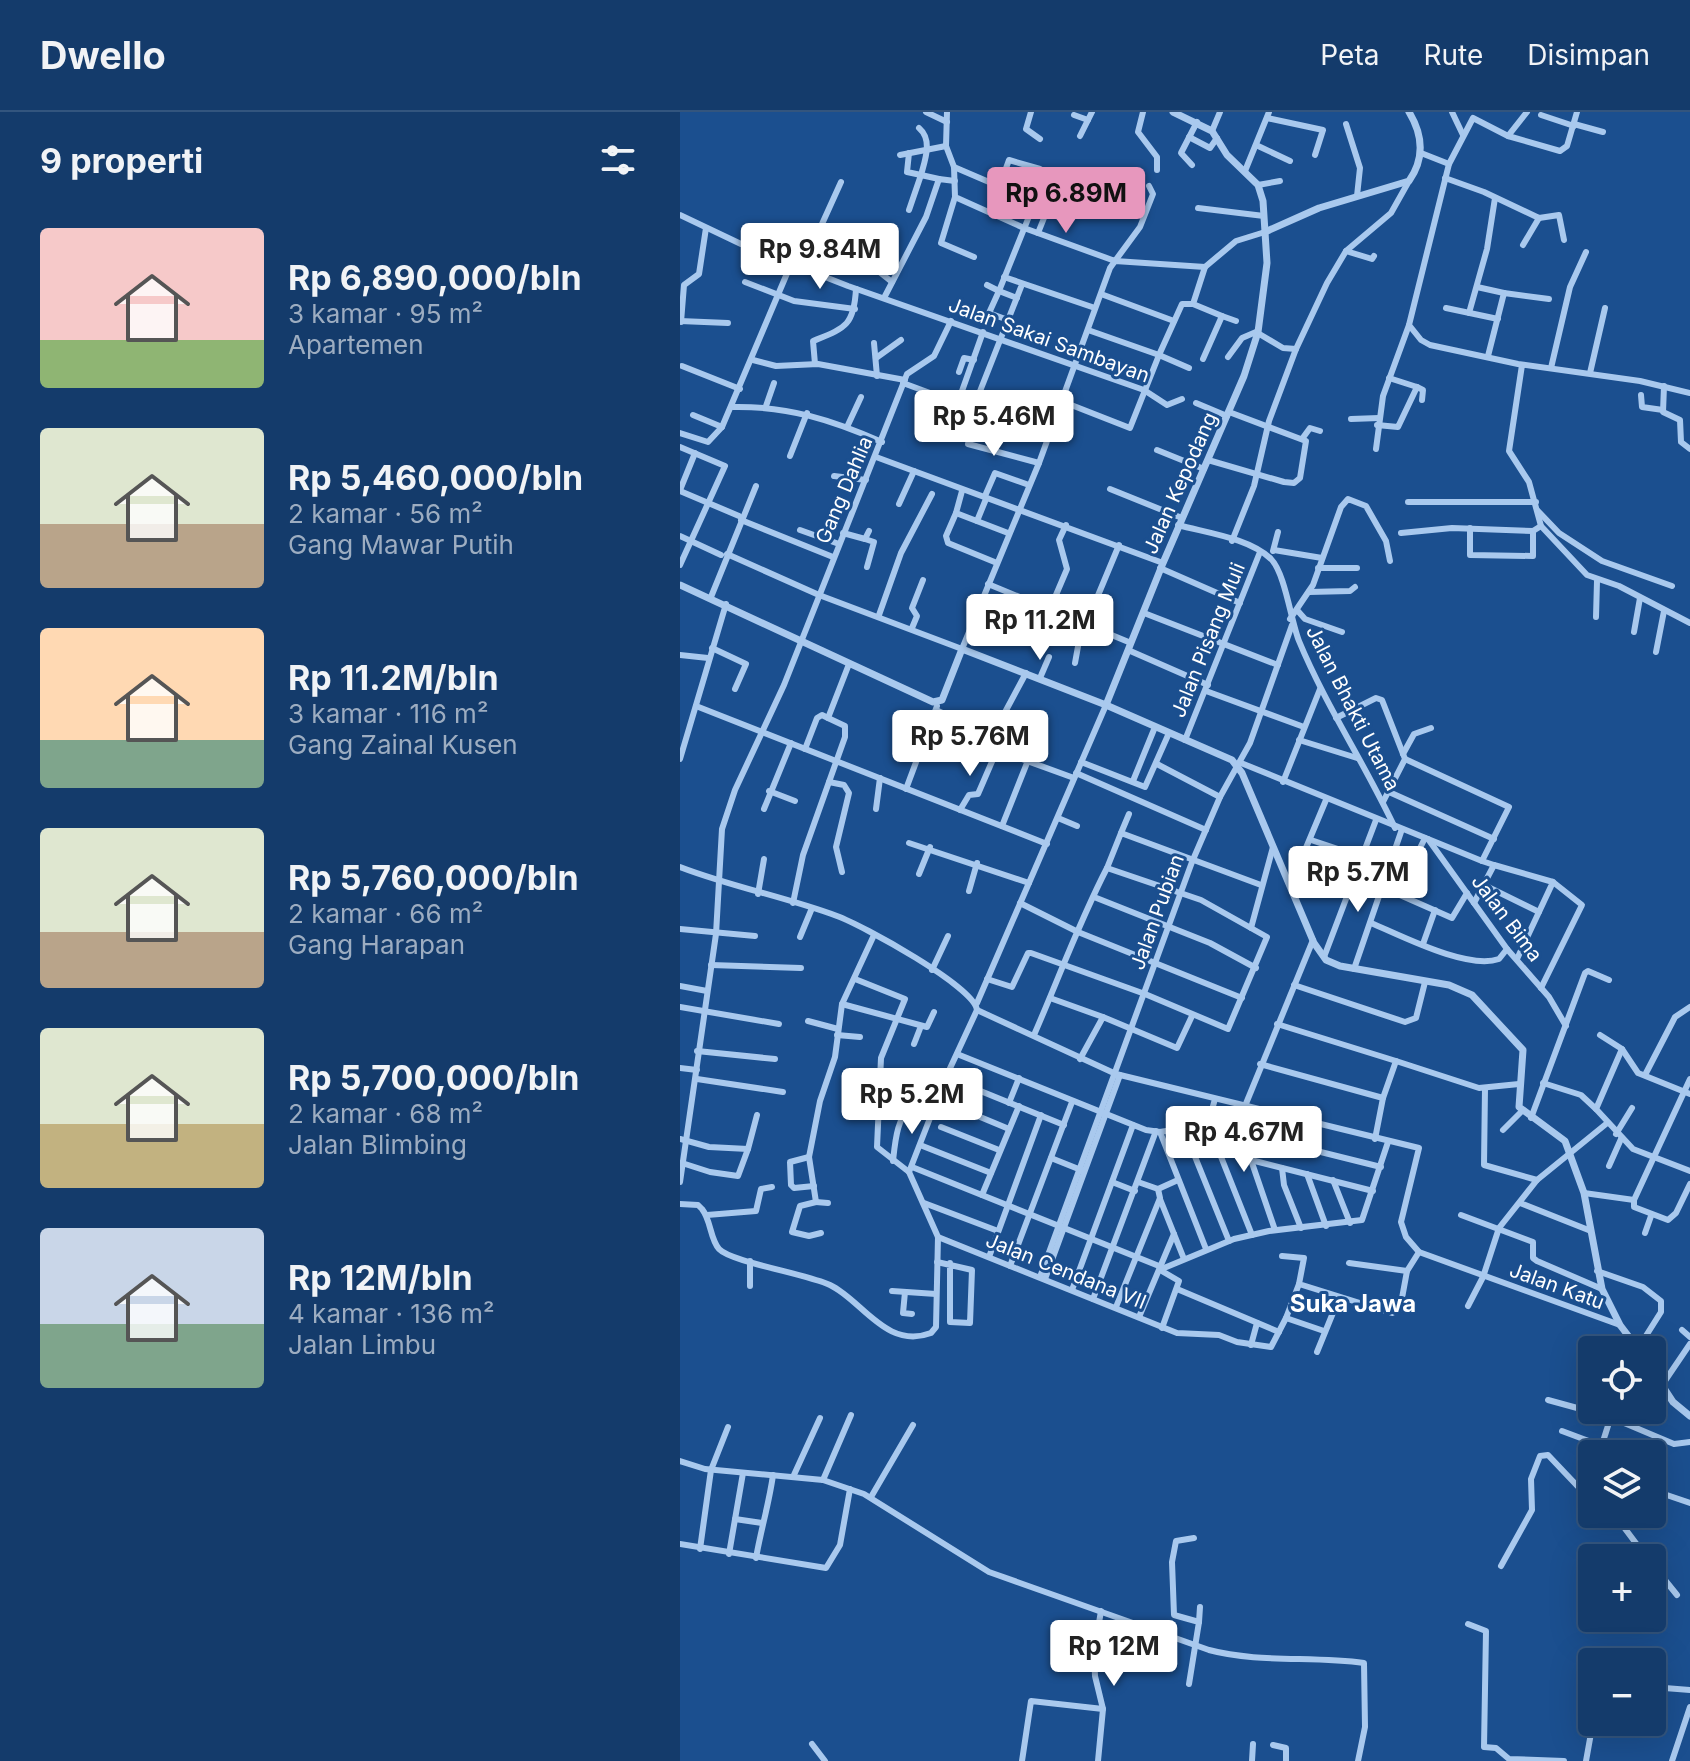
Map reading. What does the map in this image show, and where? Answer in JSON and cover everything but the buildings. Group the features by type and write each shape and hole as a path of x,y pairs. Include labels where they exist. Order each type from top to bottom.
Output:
{"street":[{"path":"926,112 947,122"},
{"path":"947,112 946,146 954,167 955,197 941,243 974,257"},
{"path":"1031,112 1026,129 1040,139"},
{"path":"1080,136 1092,112"},
{"path":"1143,112 1138,132 1157,157 1157,170"},
{"path":"1173,112 1212,131 1227,155 1258,185 1280,181"},
{"path":"1212,131 1220,112"},
{"path":"1452,112 1463,135"},
{"path":"1508,136 1527,112"},
{"path":"1376,449 1378,422 1389,378 1416,301 1449,164 1473,115 1508,136 1560,151 1567,146 1577,112"},
{"path":"1232,541 1257,475 1268,427 1296,349 1346,251 1391,213 1421,153 1412,113"},
{"path":"1074,115 1088,120"},
{"path":"1245,171 1268,115 1323,130 1315,155"},
{"path":"1541,115 1603,132"},
{"path":"1192,165 1182,156 1197,122"},
{"path":"1346,124 1360,168 1357,196"},
{"path":"909,210 927,150 925,134 919,128"},
{"path":"1189,137 1210,148 1217,138"},
{"path":"1256,145 1290,161"},
{"path":"900,155 946,146"},
{"path":"909,153 907,172 955,181"},
{"path":"1421,153 1449,164"},
{"path":"954,167 996,185 1001,182 1009,160 1040,169"},
{"path":"1445,178 1539,218 1559,215 1564,240"},
{"path":"884,298 926,217 939,179"},
{"path":"1193,304 1205,267 1236,241 1319,208 1409,181"},
{"path":"812,272 831,237 831,231 822,224 841,182"},
{"path":"1008,320 989,312 1024,228 1034,185"},
{"name":"Jalan Kepodang","path":"911,1170 987,979 1228,414 1258,332 1267,263 1264,216 1258,185"},
{"path":"906,789 937,706 1039,463 1095,308 1115,261 1145,218 1153,194 1149,186"},
{"path":"1038,233 1054,193"},
{"path":"955,197 1024,228 1115,261 1205,267"},
{"path":"1469,313 1495,198"},
{"path":"1198,208 1264,216"},
{"path":"1046,212 1064,220 1073,210"},
{"name":"Jalan Sakai Sambayan","path":"680,215 856,289 1144,390 1167,405 1182,399"},
{"path":"1523,245 1539,218"},
{"path":"706,228 699,274 684,285 681,322 728,323"},
{"path":"1346,251 1372,259 1374,256"},
{"path":"1551,368 1570,287 1586,252"},
{"path":"868,263 892,282"},
{"path":"680,433 708,442 722,427 753,360 791,264"},
{"path":"1004,277 1095,308"},
{"path":"745,282 826,308 855,309"},
{"path":"987,285 1017,298"},
{"path":"1021,287 973,409 975,414 968,444 1039,463"},
{"path":"1477,287 1549,299"},
{"path":"815,364 813,341 844,327 855,309 856,289"},
{"path":"1488,356 1504,293"},
{"path":"1101,294 1174,321"},
{"path":"1416,301 1426,303"},
{"path":"1061,401 1128,429 1183,303 1236,321"},
{"path":"1446,308 1498,319"},
{"path":"1590,373 1605,308"},
{"path":"1203,359 1222,316"},
{"path":"904,382 911,369 934,356 951,321"},
{"path":"1409,325 1421,340 1430,345 1522,365 1590,373 1690,393"},
{"path":"1088,330 1189,368"},
{"path":"957,405 983,332"},
{"path":"1228,357 1242,338 1258,332 1283,348 1296,349"},
{"path":"876,358 901,340"},
{"path":"874,343 877,376"},
{"path":"959,372 964,358 974,360"},
{"path":"753,360 776,366 815,364 904,382 973,409"},
{"path":"1522,365 1509,451 1527,478 1541,526 1597,581 1611,583 1690,623"},
{"path":"682,366 740,389"},
{"path":"1389,378 1423,390 1422,400"},
{"name":"Gang Dahlia","path":"680,1182 682,1139 697,1079 697,1051 716,934 722,829 735,790 802,640 904,382"},
{"path":"766,406 774,383"},
{"path":"1664,386 1663,410 1666,415 1680,420 1681,442 1690,449"},
{"path":"1351,419 1398,427 1417,387"},
{"path":"1641,395 1642,407 1663,410"},
{"path":"847,427 861,397"},
{"path":"1196,403 1307,443 1297,481 1284,482 1208,460"},
{"path":"733,407 766,406 807,413 882,442"},
{"path":"790,456 807,413"},
{"path":"693,415 722,427"},
{"path":"1302,439 1310,428 1320,431"},
{"path":"680,447 725,466 680,565"},
{"path":"1157,450 1204,469"},
{"path":"695,453 680,490 833,557"},
{"path":"876,457 1119,545 1240,603"},
{"path":"899,504 914,471"},
{"path":"977,521 995,473 1029,485"},
{"path":"834,476 866,480"},
{"path":"711,597 724,554 756,486"},
{"path":"1110,489 1180,522 1269,558 1278,532"},
{"path":"962,491 946,536 948,543 997,563"},
{"path":"879,615 901,553 932,494"},
{"name":"Jalan Pubian","path":"1042,1278 1192,862 1220,797 1240,765 1291,622 1309,592 1341,507 1351,499 1366,506 1390,554 1390,561"},
{"path":"1408,502 1536,502"},
{"path":"1538,510 1559,533 1602,561 1672,586"},
{"path":"956,513 1008,533"},
{"path":"1050,609 1067,569 1059,540 1066,525"},
{"path":"1401,533 1470,528 1533,531 1541,526"},
{"path":"1470,528 1470,555 1502,557 1533,556 1533,531"},
{"path":"800,530 839,544"},
{"path":"865,539 869,531"},
{"path":"843,533 874,542 867,567"},
{"path":"680,536 819,595 1040,678 1376,820 1482,861 1553,882 1582,905 1541,988"},
{"path":"1075,663 1086,624 1119,545"},
{"path":"1274,550 1322,558"},
{"name":"Jalan Pisang Muli","path":"1185,740 1260,552"},
{"name":"Jalan Bhakti Utama","path":"1269,558 1277,568 1291,622 1320,689 1398,828"},
{"path":"1318,568 1357,568"},
{"path":"912,628 917,616 912,608 923,580"},
{"path":"1596,617 1597,581"},
{"path":"988,584 1086,624 1207,688 1304,727"},
{"path":"680,585 726,604 937,706 959,721 964,738 1027,763 1075,776 1206,830"},
{"path":"1309,592 1350,591 1355,587"},
{"path":"1634,632 1640,598"},
{"path":"680,759 726,604"},
{"path":"1297,610 1305,619 1342,632"},
{"path":"1656,652 1664,611"},
{"path":"1144,613 1278,665"},
{"path":"712,648 746,664 735,689"},
{"path":"680,655 708,658"},
{"path":"1040,678 1049,657"},
{"path":"828,718 849,664"},
{"path":"1026,673 1003,716 1029,728"},
{"path":"1283,782 1320,689"},
{"path":"1336,718 1380,698 1404,757 1509,807 1482,861"},
{"path":"696,706 1047,844"},
{"path":"793,903 796,878 846,728 822,715 817,718 805,749"},
{"path":"1018,759 1033,716"},
{"path":"1133,781 1155,727"},
{"path":"680,728 689,730"},
{"path":"1383,802 1414,734 1431,728"},
{"path":"1081,762 1144,787 1169,733"},
{"path":"1299,740 1357,759"},
{"path":"764,809 791,743"},
{"path":"960,810 969,795 978,794 997,750"},
{"path":"1002,826 1027,763"},
{"path":"1157,764 1220,797"},
{"path":"1240,765 1313,940 1324,957 1354,969 1449,985 1472,995 1520,1044 1524,1057 1519,1084 1521,1112 1503,1130"},
{"path":"876,809 880,778"},
{"path":"829,782 844,785 849,793 836,847 842,872"},
{"path":"769,791 795,801"},
{"path":"1389,792 1494,839"},
{"path":"1290,886 1326,800"},
{"path":"1034,1035 1129,814"},
{"path":"1058,818 1077,826"},
{"path":"1324,957 1376,820"},
{"path":"1354,969 1384,888 1398,828"},
{"path":"1121,833 1165,848 1192,862 1261,885"},
{"path":"1421,859 1418,852 1426,838"},
{"name":"Jalan Bima","path":"1426,838 1507,949 1541,988 1566,1026"},
{"path":"1311,840 1389,866"},
{"path":"909,843 930,847 1029,883"},
{"path":"919,874 930,847"},
{"path":"1251,928 1273,847"},
{"path":"758,894 764,859"},
{"path":"969,891 977,863"},
{"path":"1474,903 1494,865"},
{"path":"680,867 758,894 812,908 874,935 932,970 977,1007 1080,1059 1117,1073 1215,1099 1419,1148 1401,1222 1403,1232 1419,1252 1407,1271 1397,1313 1299,1284"},
{"path":"987,979 1012,987 1031,952 1228,1029 1267,937 1181,893 1107,868"},
{"path":"1517,959 1553,882"},
{"path":"1484,885 1539,912"},
{"path":"1384,888 1454,918 1467,893"},
{"path":"1094,897 1169,927 1256,968"},
{"path":"1020,903 1078,932 1242,998"},
{"path":"800,937 812,908"},
{"path":"1423,944 1435,910"},
{"path":"1371,923 1423,944 1483,962 1499,959 1507,949"},
{"path":"680,929 755,936"},
{"path":"816,1202 809,1157 820,1101 835,1057 842,1004 874,935"},
{"path":"932,970 948,936"},
{"path":"1245,1106 1313,940"},
{"path":"711,965 801,968"},
{"path":"1531,1118 1585,973 1588,971 1609,980"},
{"path":"855,979 904,997 899,1019 881,1058 877,1150 911,1170 1138,1257 1177,1278 1177,1289 1162,1328"},
{"path":"1294,985 1405,1022 1416,1018 1425,982"},
{"path":"680,986 707,991"},
{"path":"1050,998 1178,1048 1192,1016"},
{"path":"842,1004 928,1027 934,1012"},
{"path":"680,1007 779,1024"},
{"path":"1645,1075 1675,1017 1690,1007"},
{"path":"1080,1059 1103,1017"},
{"path":"808,1021 860,1037"},
{"path":"1277,1024 1485,1088 1519,1084"},
{"path":"914,1044 921,1026"},
{"path":"1600,1035 1622,1049 1635,1069 1686,1093"},
{"path":"1596,1109 1622,1049"},
{"path":"697,1051 775,1059"},
{"path":"957,1054 1133,1125 1158,1131 1208,1124 1381,1167"},
{"path":"1375,1139 1383,1098 1396,1061"},
{"path":"1260,1064 1383,1098"},
{"path":"680,1068 697,1070"},
{"path":"946,1077 1064,1125"},
{"path":"1009,1103 1019,1078"},
{"path":"697,1079 783,1092"},
{"path":"1690,1079 1634,1200 1634,1207 1651,1216 1671,1219 1690,1184"},
{"path":"1543,1083 1581,1095 1618,1137 1633,1149 1690,1171"},
{"path":"1485,1088 1484,1165 1537,1180"},
{"path":"1215,1099 1208,1124 1252,1235"},
{"path":"1010,1266 1072,1102"},
{"path":"949,1104 1009,1129"},
{"path":"893,1161 897,1133 907,1108 913,1105 932,1111"},
{"path":"680,1106 690,1108"},
{"path":"982,1195 1019,1106"},
{"path":"1609,1166 1632,1108"},
{"path":"1521,1112 1557,1132 1569,1151 1584,1193 1602,1289 1628,1336"},
{"path":"682,1163 710,1172 738,1176 757,1115"},
{"path":"989,1257 1041,1115"},
{"path":"1312,1150 1318,1124"},
{"path":"1468,1306 1483,1277 1499,1228 1537,1180 1606,1124"},
{"path":"1072,1290 1133,1125"},
{"path":"941,1127 999,1150"},
{"path":"1183,1127 1229,1241"},
{"path":"1158,1131 1206,1249"},
{"path":"1093,1299 1158,1131"},
{"path":"1256,1136 1251,1160 1275,1230"},
{"path":"682,1139 709,1147 748,1149"},
{"path":"1158,1267 1171,1268 1206,1249 1252,1235 1362,1220 1388,1142"},
{"path":"920,1145 991,1173"},
{"path":"809,1157 790,1162 791,1185 794,1188 814,1186"},
{"path":"1051,1158 1082,1170"},
{"path":"1251,1160 1373,1191"},
{"path":"1282,1168 1284,1185 1301,1228"},
{"path":"680,1204 698,1205 707,1215 719,1249 833,1286 889,1331 925,1335 935,1330 938,1237 911,1170"},
{"path":"1307,1174 1326,1226"},
{"path":"1138,1182 1158,1189 1178,1180"},
{"path":"1333,1180 1350,1223"},
{"path":"1112,1182 1135,1191"},
{"path":"707,1215 756,1211 761,1189 772,1187"},
{"path":"1158,1189 1184,1259"},
{"path":"1584,1193 1634,1200"},
{"path":"1116,1307 1160,1198"},
{"path":"792,1232 800,1206 828,1203"},
{"path":"924,1203 998,1231"},
{"path":"1520,1203 1591,1231"},
{"path":"1461,1215 1533,1242 1533,1256 1537,1261 1602,1289"},
{"path":"1645,1233 1651,1216"},
{"path":"784,1233 809,1236 821,1233"},
{"path":"1139,1317 1174,1234"},
{"name":"Jalan Cendana VII","path":"938,1237 1162,1328 1182,1334 1219,1335 1251,1345"},
{"name":"Jalan Katu","path":"1419,1252 1620,1325"},
{"path":"1257,1323 1251,1345 1271,1347 1299,1284 1304,1258 1282,1256"},
{"path":"750,1261 750,1286"},
{"path":"937,1262 950,1263 973,1273 970,1323 952,1324 950,1263"},
{"path":"1349,1263 1407,1271"},
{"path":"1597,1271 1643,1287 1661,1301 1661,1312 1646,1336"},
{"path":"1177,1289 1279,1332"},
{"path":"892,1291 936,1294"},
{"path":"905,1292 903,1313 912,1314"},
{"path":"1317,1352 1339,1298"},
{"path":"1286,1318 1324,1331"},
{"path":"1682,1330 1690,1337"},
{"path":"1666,1382 1690,1344"},
{"path":"1666,1390 1690,1416"},
{"path":"1548,1400 1578,1406"},
{"path":"823,1480 851,1415"},
{"path":"793,1477 820,1418"},
{"path":"1634,1424 1674,1444 1690,1442"},
{"path":"871,1497 913,1425"},
{"path":"700,1549 711,1470 728,1427"},
{"path":"1562,1431 1586,1440"},
{"path":"1501,1566 1532,1510 1531,1479 1540,1456 1548,1455 1578,1487"},
{"path":"680,1461 711,1470 823,1480 850,1489 871,1497 989,1572 1235,1657 1320,1657 1364,1663 1365,1727 1358,1761"},
{"path":"729,1554 743,1473"},
{"path":"756,1558 762,1523 768,1512 773,1475"},
{"path":"680,1544 826,1568 840,1545 850,1489"},
{"path":"1666,1495 1690,1503"},
{"path":"735,1519 762,1523"},
{"path":"1194,1538 1174,1544 1173,1613 1176,1617 1199,1622"},
{"path":"1666,1581 1677,1595"},
{"path":"1189,1684 1200,1607"},
{"path":"1098,1761 1103,1709 1095,1676 1094,1652 1101,1611"},
{"path":"1468,1624 1486,1631 1484,1747 1499,1749 1509,1759 1564,1761"},
{"path":"1666,1688 1690,1690"},
{"path":"1022,1761 1031,1701 1103,1709"},
{"path":"1672,1761 1690,1707"},
{"path":"1586,1761 1590,1736"},
{"path":"1681,1736 1690,1737"},
{"path":"812,1744 825,1761"},
{"path":"1252,1761 1253,1744"},
{"path":"1273,1745 1286,1748 1286,1761"}],"district":[{"name":"Suka Jawa","path":"1353,1303"}]}
